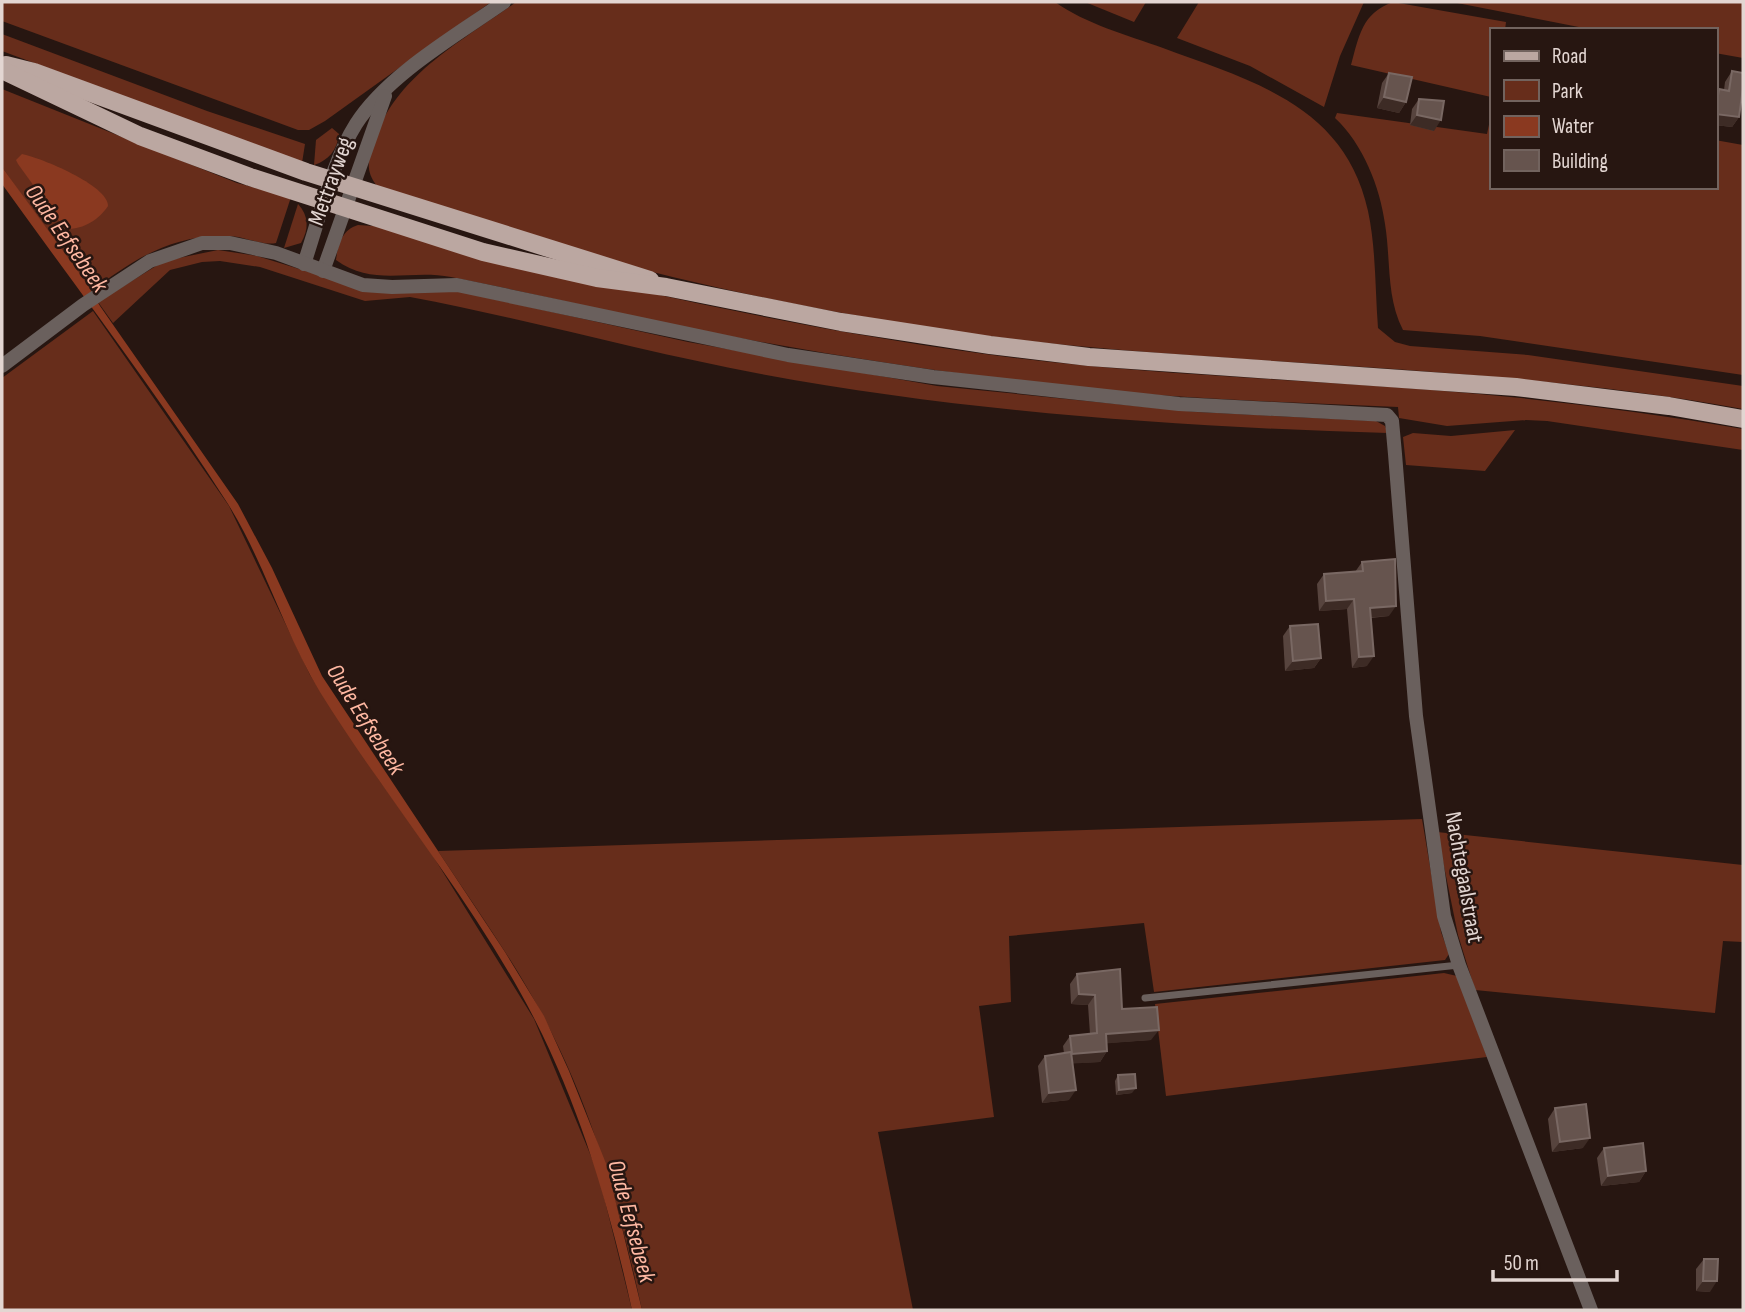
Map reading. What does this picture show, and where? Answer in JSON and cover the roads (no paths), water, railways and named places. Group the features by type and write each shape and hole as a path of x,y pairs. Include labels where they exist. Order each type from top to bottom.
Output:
{"main road":[{"path":"2,64 34,72 333,181 632,273 666,287"},
{"path":"2,70 140,136 344,210 484,253 607,281 666,287 841,322 1002,347 1157,362 1516,387 1669,406 1743,419"}],"street":[{"name":"Mettrayweg","path":"304,264 357,121 388,88 504,2"},
{"name":"Mettrayweg","path":"323,271 388,88"},
{"path":"2,366 83,305 150,261 202,243 230,243 276,253 323,271"},
{"name":"Nachtegaalstraat","path":"323,271 363,285 457,285 788,355 920,375 1154,401 1386,414 1390,417 1416,716 1444,916 1459,965 1591,1310"}],"lane":[{"path":"1145,998 1459,965"}],"water":[{"path":"22,154 86,181 105,198 108,206 90,223 65,229 18,164 16,160"},
{"path":"2,167 85,281 238,504 272,568 322,676 505,952 544,1016 607,1166 642,1310 632,1310 604,1199 567,1090 535,1020 511,977 459,894 320,692 253,550 228,504 146,382 2,184"}],"water label":[{"name":"Oude Eefsebeek","path":"67,238"},
{"name":"Oude Eefsebeek","path":"366,719"},
{"name":"Oude Eefsebeek","path":"632,1221"}]}
